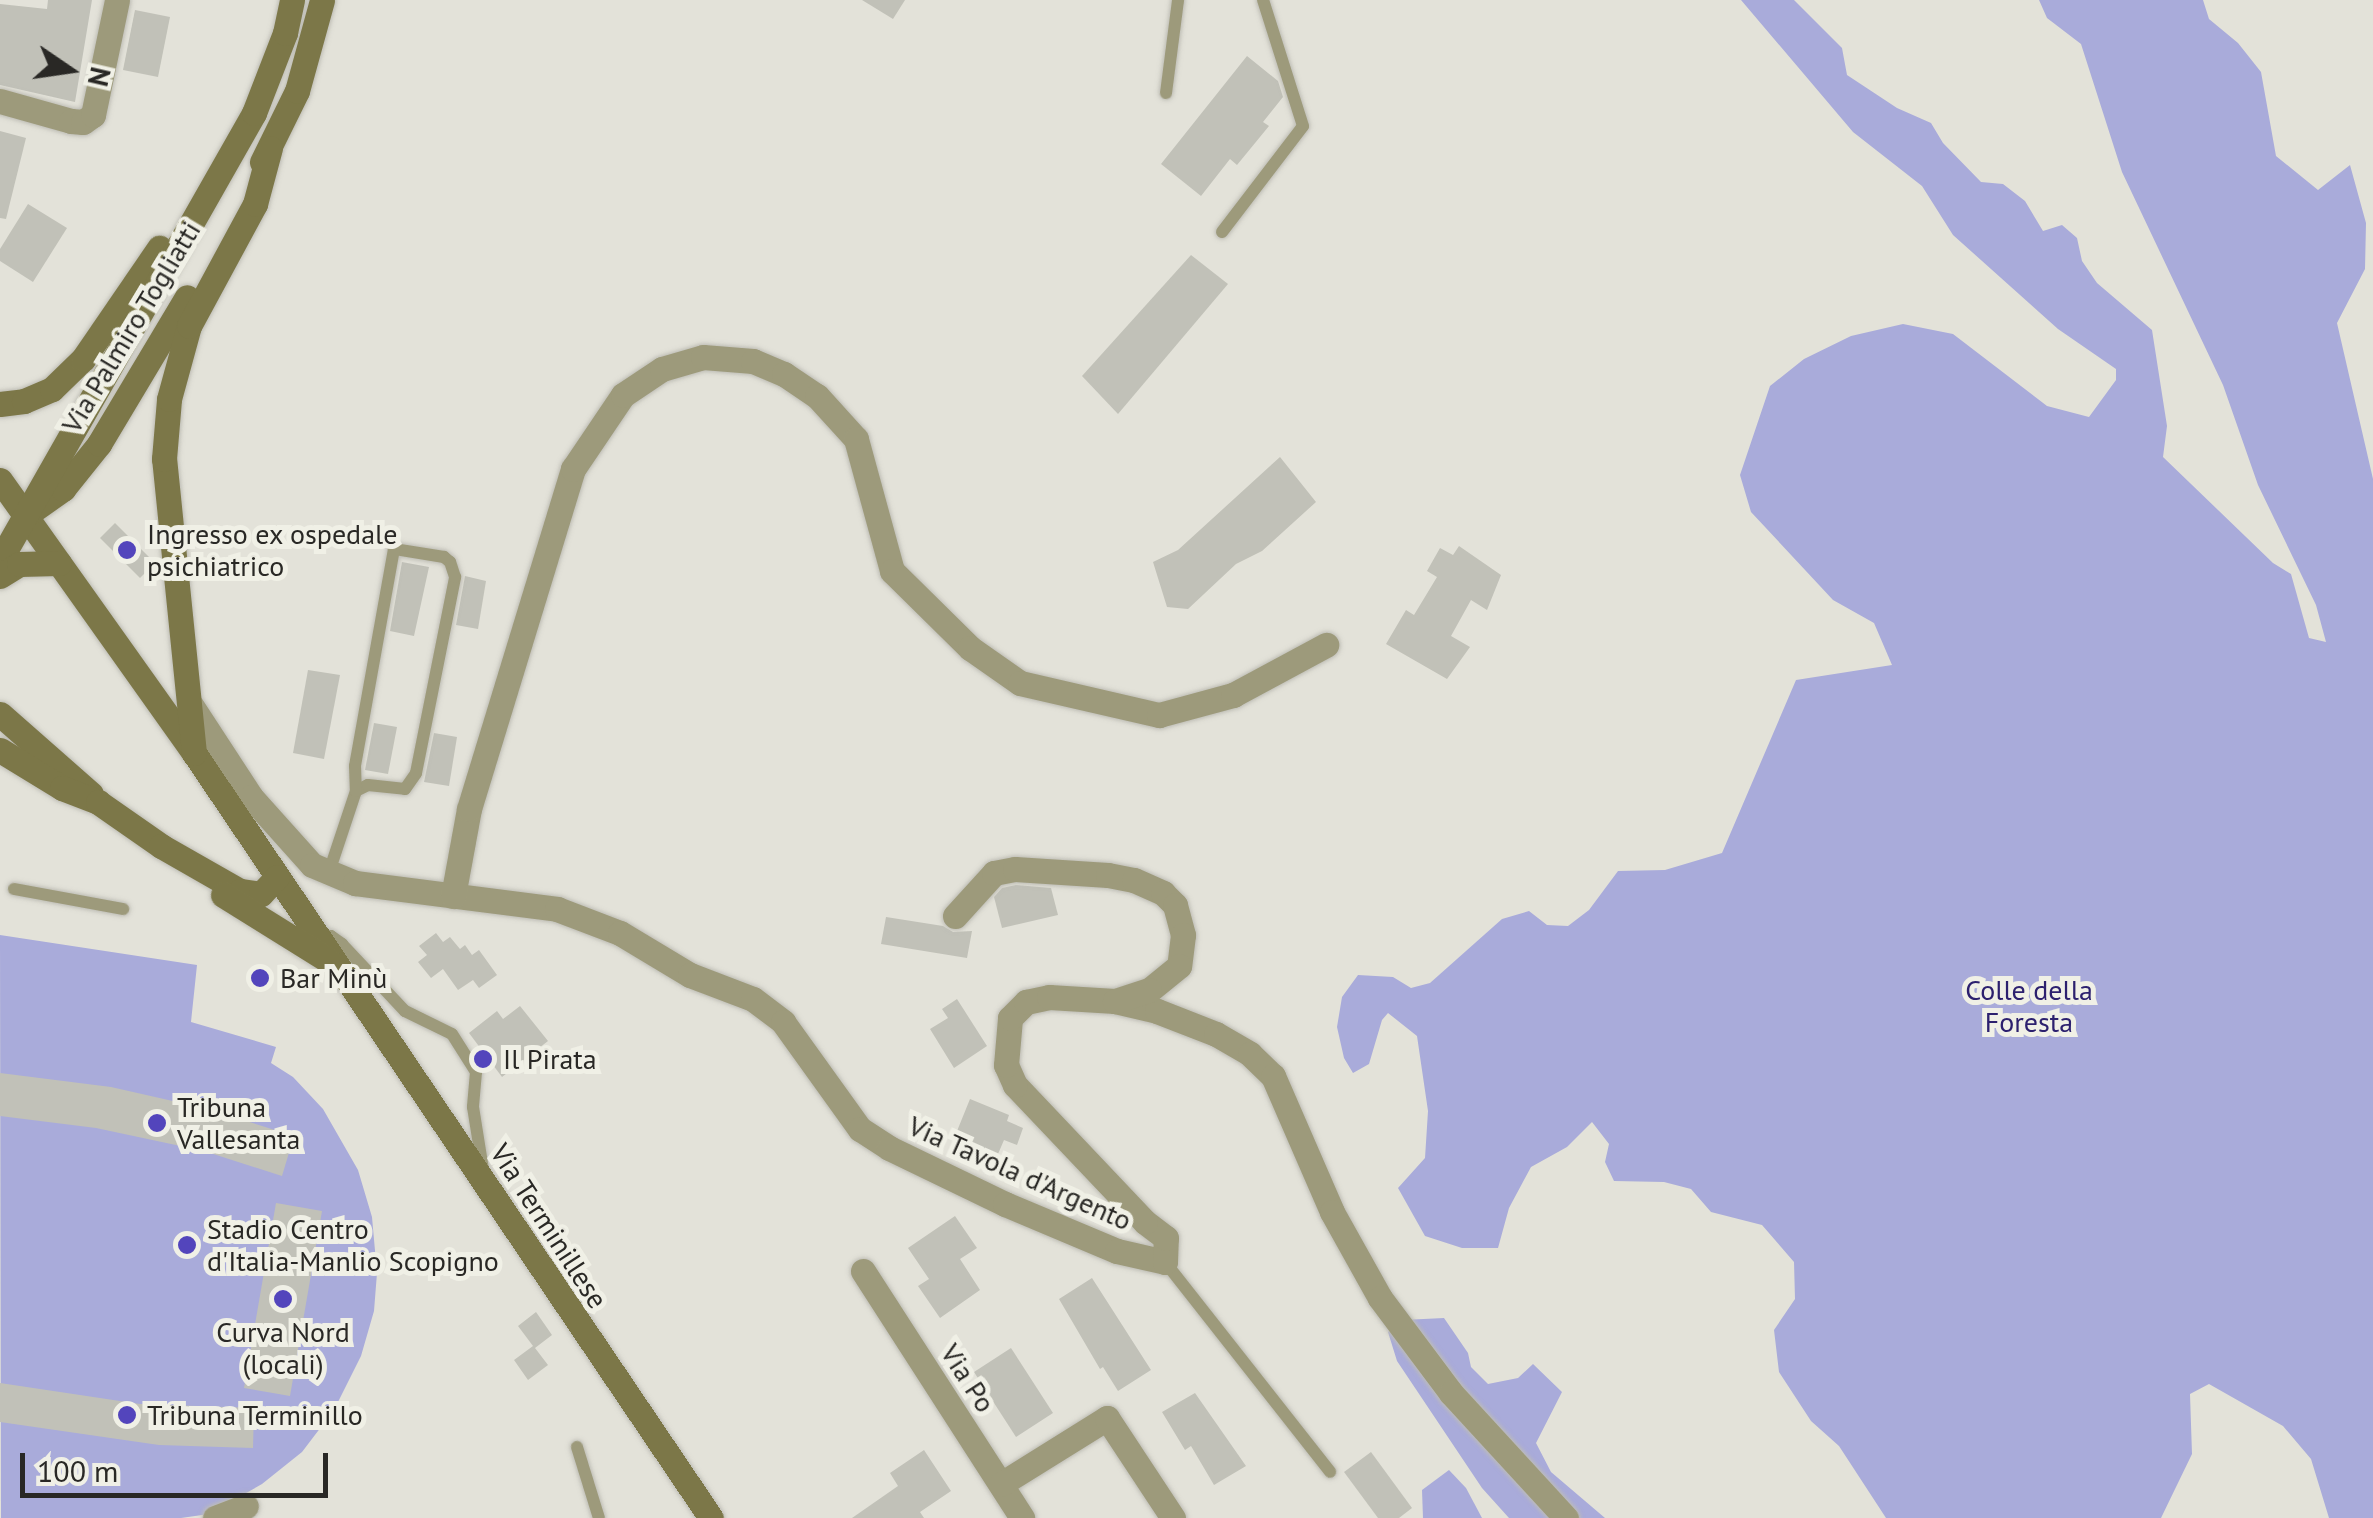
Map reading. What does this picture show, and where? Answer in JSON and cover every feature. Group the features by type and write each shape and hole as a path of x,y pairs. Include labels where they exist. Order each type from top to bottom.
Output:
{"street":[{"path":"0,100 71,121 83,122 94,115 117,0"},
{"name":"Via Palmiro Togliatti","path":"25,515 254,113 285,34 292,0"},
{"name":"Via Palmiro Togliatti","path":"25,515 63,490 128,402 270,148 297,90 322,0"},
{"path":"0,404 24,401 52,388 83,359 218,158 254,113"},
{"path":"194,753 164,458 169,399 190,326 255,204 270,148"},
{"path":"453,896 470,809 573,469 623,394 676,365 702,358 753,361 784,374 818,396 856,439 892,571 970,648 1020,683 1159,715 1233,695 1326,645"},
{"path":"0,480 25,515 0,560"},
{"name":"Via Terminillese","path":"25,515 194,753 711,1518"},
{"path":"0,576 20,564 59,564"},
{"name":"Via Tavola d'Argento","path":"191,705 252,796 312,865 354,882 558,909 620,933 690,975 753,999 783,1022 860,1129 874,1138 1005,1204 1117,1251 1164,1262 1166,1238 1015,1085 1006,1066 1010,1018 1026,1002 1049,997 1115,1002 1157,1011 1216,1034 1250,1054 1273,1076 1332,1212 1380,1298 1451,1393 1566,1518"},
{"path":"0,714 78,779 98,802"},
{"path":"0,750 62,788 98,802 161,846 247,894 266,892 277,877"},
{"path":"161,846 176,864 337,966"},
{"path":"955,916 976,888 994,873 1015,869 1108,875 1134,880 1163,894 1175,904 1184,934 1178,966 1149,990 1115,1002"},
{"name":"Via Po","path":"863,1271 1022,1518"},
{"path":"1001,1484 1107,1418 1173,1518"},
{"path":"216,1518 246,1506"}],"lane":[{"path":"1166,93 1178,0"},
{"path":"1222,232 1304,126 1262,0"},
{"path":"329,872 356,791 355,766 394,549 444,558 450,562 455,577 416,773 406,789 368,784 356,791"},
{"path":"14,889 123,909"},
{"path":"320,941 330,936 342,944 404,1011 452,1034 476,1072 474,1106 486,1164 483,1178"},
{"path":"1164,1262 1330,1472"},
{"path":"577,1447 599,1518"}],"green space":[{"name":"Colle della Foresta","path":"1741,0 1794,0 1842,48 1847,75 1897,108 1931,123 1943,143 1981,182 2003,184 2025,201 2043,231 2062,225 2077,238 2082,261 2097,283 2152,330 2167,426 2163,457 2273,563 2291,574 2309,638 2326,642 2316,605 2258,485 2223,385 2122,172 2081,44 2047,18 2039,0 2203,0 2209,19 2238,43 2261,72 2276,156 2318,190 2350,165 2366,223 2365,269 2337,323 2373,479 2373,1518 2329,1518 2311,1459 2283,1426 2209,1384 2190,1394 2192,1454 2161,1518 1886,1518 1839,1446 1811,1421 1779,1372 1774,1330 1795,1299 1794,1262 1762,1225 1711,1212 1691,1189 1664,1182 1614,1181 1605,1162 1609,1144 1592,1122 1567,1147 1531,1167 1509,1208 1498,1248 1462,1248 1425,1236 1398,1188 1425,1158 1428,1111 1417,1036 1388,1013 1382,1020 1369,1064 1353,1073 1344,1058 1337,1027 1342,997 1358,975 1393,977 1411,988 1430,983 1502,919 1529,911 1547,925 1568,926 1589,910 1618,871 1665,870 1722,853 1796,680 1892,665 1874,623 1833,600 1751,512 1740,475 1770,386 1804,359 1851,336 1903,324 1953,334 2047,406 2089,417 2116,380 2116,369 2058,329 1953,235 1922,186 1853,132"},
{"name":"Stadio Centro d'Italia-Manlio Scopigno","path":"0,935 197,965 191,1022 276,1047 271,1063 293,1077 323,1109 358,1170 372,1217 377,1273 374,1311 361,1356 334,1410 302,1452 262,1484 209,1514 181,1518 1,1518"},
{"path":"1444,1318 1468,1353 1471,1367 1488,1384 1518,1378 1533,1364 1562,1392 1536,1443 1551,1472 1605,1518 1509,1518 1482,1488 1397,1361 1388,1332 1403,1320"},
{"path":"1449,1470 1466,1488 1482,1518 1423,1518 1422,1490"}],"building":[{"path":"48,0 92,0 75,102 0,85 0,4 47,9"},
{"path":"862,0 905,0 893,19"},
{"path":"135,10 170,17 158,77 123,70"},
{"path":"1247,56 1278,81 1283,97 1263,122 1269,126 1237,165 1230,159 1201,196 1161,164"},
{"path":"0,131 26,138 6,219 0,218"},
{"path":"28,204 67,228 33,282 0,261 0,249"},
{"path":"1191,255 1228,284 1118,414 1082,376"},
{"path":"1280,457 1316,502 1262,551 1236,564 1188,609 1167,607 1153,562 1178,550"},
{"name":"Ingresso ex ospedale psichiatrico","path":"115,523 155,563 140,578 100,538"},
{"path":"1459,546 1501,575 1487,610 1471,600 1451,636 1470,647 1447,679 1386,644 1406,610 1414,615 1437,577 1427,571 1440,548 1453,555"},
{"path":"402,562 429,567 414,636 390,631"},
{"path":"465,576 486,581 478,629 456,625"},
{"path":"308,670 340,675 324,759 293,753"},
{"path":"374,723 397,727 388,774 365,770"},
{"path":"434,733 457,737 449,786 424,782"},
{"path":"1002,888 1051,888 1058,915 1002,928 994,897"},
{"path":"886,917 943,926 953,932 972,931 967,958 881,944"},
{"path":"436,933 443,942 450,937 460,949 465,945 472,955 479,950 497,975 479,988 473,980 458,990 443,969 431,978 418,962 427,955 419,946"},
{"path":"957,999 987,1046 954,1068 930,1029 948,1018 942,1009"},
{"path":"520,1006 548,1041 502,1077 469,1033 497,1011 503,1019"},
{"name":"Tribuna Vallesanta","path":"0,1073 111,1087 208,1109 294,1136 282,1176 204,1151 96,1128 0,1116"},
{"path":"970,1099 1009,1115 1007,1121 1023,1128 1017,1145 1004,1140 998,1154 955,1136"},
{"name":"Curva Nord (locali)","path":"276,1203 322,1211 290,1396 244,1388"},
{"path":"955,1216 977,1248 960,1259 980,1290 940,1318 918,1286 929,1279 908,1248"},
{"path":"1092,1278 1151,1370 1118,1391 1103,1367 1100,1369 1059,1299"},
{"path":"536,1312 552,1335 535,1348 548,1365 528,1380 514,1360 533,1346 518,1326"},
{"path":"1011,1348 1053,1413 1016,1437 974,1372"},
{"name":"Tribuna Terminillo","path":"0,1383 140,1404 254,1408 253,1448 159,1445 0,1422"},
{"path":"1195,1393 1246,1466 1214,1485 1191,1446 1185,1450 1162,1412"},
{"path":"924,1450 951,1491 920,1512 924,1518 852,1518 898,1486 890,1473"},
{"path":"1371,1452 1412,1508 1399,1518 1378,1518 1344,1472"}],"place":[{"name":"Ingresso ex ospedale psichiatrico","path":"127,550"},
{"name":"Bar Minù","path":"260,978"},
{"name":"Il Pirata","path":"483,1059"},
{"name":"Tribuna Vallesanta","path":"157,1123"},
{"name":"Stadio Centro d'Italia-Manlio Scopigno","path":"187,1245"},
{"name":"Curva Nord (locali)","path":"283,1299"},
{"name":"Tribuna Terminillo","path":"127,1415"}]}
